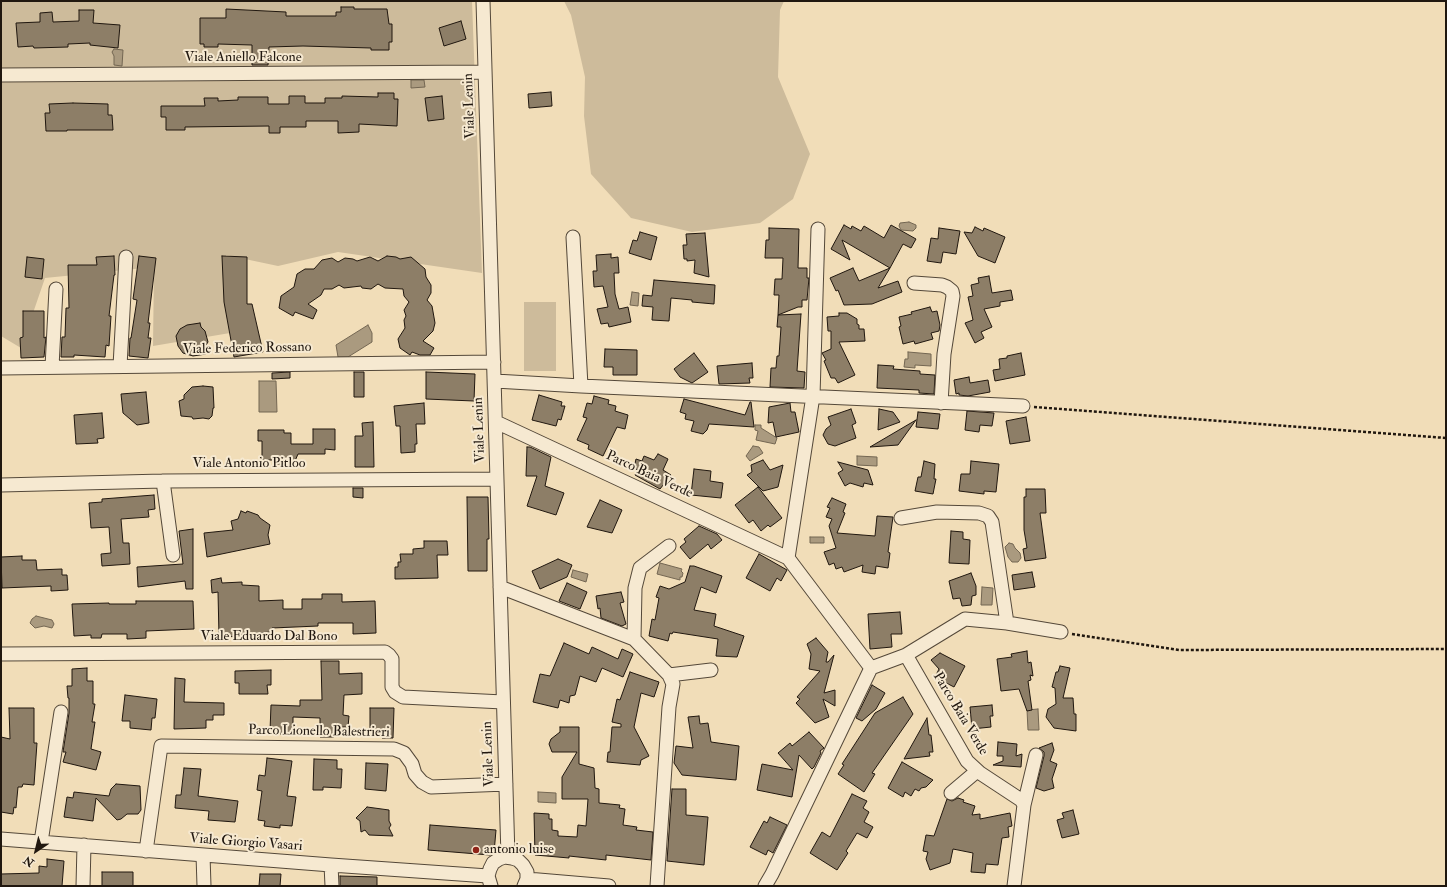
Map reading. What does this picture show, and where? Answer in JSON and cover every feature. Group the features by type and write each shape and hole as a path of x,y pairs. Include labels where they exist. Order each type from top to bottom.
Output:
{"street":[{"name":"Viale Lenin","path":"483,1 508,857"},
{"name":"Viale Aniello Falcone","path":"1,75 485,72"},
{"path":"788,558 813,396 818,229"},
{"path":"573,237 581,386"},
{"path":"120,366 126,257"},
{"path":"914,283 947,286 952,291 953,296 944,354 941,403"},
{"path":"52,367 56,289"},
{"name":"Viale Federico Rossano","path":"1,368 494,362"},
{"path":"495,381 1024,406"},
{"name":"Parco Baia Verde","path":"496,422 788,558 871,668"},
{"name":"Viale Antonio Pitloo","path":"1,485 163,481 497,479"},
{"path":"163,481 173,555"},
{"path":"901,518 937,512 979,513 988,516 992,522 1007,623"},
{"path":"634,639 635,588 640,568 669,546"},
{"path":"500,588 634,639 669,675 673,684 669,707 657,886"},
{"path":"765,886 871,668 906,655 965,619 1007,623 1061,632"},
{"name":"Viale Eduardo Dal Bono","path":"1,654 385,652 392,659 392,687 395,692 402,697 503,702"},
{"name":"Parco Baia Verde","path":"906,655 967,761 977,771 1021,800 1024,806"},
{"path":"669,675 711,670"},
{"path":"41,842 60,712"},
{"name":"Parco Lionello Balestrieri","path":"146,851 161,746 394,749 404,753 412,764 415,774 422,782 431,787 506,784"},
{"path":"1014,886 1024,806 1036,755"},
{"path":"950,793 977,771"},
{"name":"Viale Giorgio Vasari","path":"1,839 331,865 490,881"},
{"path":"83,886 84,845"},
{"path":"203,855 204,886"},
{"path":"490,881 490,869 493,864 499,859 508,857 518,860 523,865 527,872 526,882 609,886"},
{"path":"331,865 332,886"}],"path":[{"path":"1024,406 1446,438"},
{"path":"1061,632 1179,650 1446,649"}],"shaded area":[{"path":"1,1 472,1 482,273 338,252 278,266 226,255 230,333 153,346 154,267 45,278 21,348 1,336"},
{"path":"564,1 784,1 780,10 778,77 810,154 793,199 760,223 692,232 631,218 591,174 584,116 585,77 571,15"},
{"path":"114,49 123,50 122,66 114,65 114,56 112,52"},
{"path":"411,80 424,80 425,87 411,88"},
{"path":"909,222 916,225 916,228 913,231 901,230 899,226 900,223"},
{"path":"632,292 639,293 638,306 630,305"},
{"path":"524,302 556,302 556,371 524,371"},
{"path":"368,325 372,333 372,342 348,357 338,357 336,345"},
{"path":"908,352 931,354 931,366 915,365 915,368 904,367 905,359 908,359"},
{"path":"259,381 276,381 277,412 259,412"},
{"path":"755,425 761,425 761,428 777,438 775,444 756,440 758,431 755,430"},
{"path":"753,446 759,447 763,453 750,461 746,456"},
{"path":"857,456 877,457 877,466 857,465"},
{"path":"810,537 824,537 824,543 810,543"},
{"path":"1009,543 1013,544 1020,553 1021,558 1018,562 1012,562 1008,557 1005,547"},
{"path":"660,563 682,569 681,571 683,573 680,580 657,574"},
{"path":"573,570 588,574 586,582 571,577"},
{"path":"982,587 993,588 992,605 981,605"},
{"path":"36,616 52,620 54,624 52,628 44,626 35,628 30,623"},
{"path":"1038,709 1039,730 1028,730 1027,710"},
{"path":"538,792 556,793 556,803 538,802"}],"building":[{"path":"341,7 354,7 354,9 387,9 389,24 392,24 392,42 389,42 389,50 303,46 269,47 268,65 252,65 252,45 218,44 218,47 204,47 204,44 200,44 200,18 226,18 226,9 286,12 286,16 336,16 336,12 341,12"},
{"path":"79,10 94,10 93,23 120,25 118,48 90,45 90,43 68,44 68,47 18,47 16,23 40,22 40,13 52,12 53,22 79,21"},
{"path":"461,21 466,39 444,46 439,28"},
{"path":"551,92 552,106 529,108 528,94"},
{"path":"378,93 394,93 394,99 398,99 397,126 359,124 359,132 338,133 338,121 306,121 306,127 280,127 280,133 269,133 269,126 185,127 185,130 166,130 166,117 161,117 161,106 205,106 204,98 218,98 218,101 238,100 238,97 268,97 268,104 289,104 289,96 305,96 305,103 325,103 325,98 342,98 342,96 378,97"},
{"path":"442,96 444,119 428,121 425,98"},
{"path":"49,104 108,104 108,115 112,115 113,130 46,131 45,113 50,113"},
{"path":"844,225 851,229 852,226 861,231 864,226 884,238 891,225 916,239 911,248 903,244 890,268 842,240 850,260 831,249"},
{"path":"975,227 983,231 984,228 1005,237 995,263 978,256 964,232 972,233"},
{"path":"769,228 799,229 798,268 807,268 807,278 809,278 807,300 802,300 802,307 798,307 778,315 779,295 774,295 775,279 782,279 783,258 765,258 766,240 769,240"},
{"path":"939,228 960,231 956,254 943,252 941,263 927,261 931,238 938,239"},
{"path":"640,232 657,237 651,260 629,253 633,240 637,241"},
{"path":"705,233 709,277 694,273 695,260 687,261 687,259 684,259 683,245 687,245 686,234"},
{"path":"611,254 611,258 618,257 619,273 614,273 615,294 619,309 628,307 631,322 609,327 608,323 601,324 597,309 608,307 603,286 594,287 593,271 597,271 596,255"},
{"path":"114,256 115,275 109,316 111,316 109,346 106,345 105,357 74,355 74,357 61,357 62,337 65,337 66,308 69,308 68,265 97,265 96,257"},
{"path":"139,256 156,258 148,323 150,323 148,338 151,338 148,358 129,356 130,338 137,300 133,299"},
{"path":"222,256 247,257 247,304 252,304 263,352 234,357 224,302"},
{"path":"387,256 400,259 411,257 425,269 426,277 431,285 431,293 427,300 432,306 435,323 433,331 423,341 434,348 430,355 420,355 412,352 410,355 400,348 398,339 405,328 404,320 406,316 404,310 409,302 404,296 403,289 385,288 378,284 371,289 362,288 361,286 344,288 339,285 332,289 324,289 321,295 308,304 317,310 313,319 295,312 293,316 279,308 281,296 294,287 297,274 305,269 314,269 322,260 332,258 338,262 345,258 357,261 370,257 378,261"},
{"path":"27,257 44,259 42,279 25,277"},
{"path":"853,268 859,281 890,268 878,288 898,281 902,292 872,304 844,305 838,290 836,291 830,278"},
{"path":"989,276 992,293 1011,290 1013,300 1000,302 1000,306 984,309 992,327 981,332 984,338 975,343 965,323 973,320 968,297 973,296 971,285 979,283 978,278"},
{"path":"654,280 715,285 714,304 671,298 669,321 652,320 653,307 642,306 643,295 652,296"},
{"path":"930,307 932,312 937,311 940,325 939,331 931,333 933,339 915,344 914,341 903,344 899,327 901,326 899,317"},
{"path":"23,311 44,311 44,338 46,337 44,357 21,358 20,338 23,337"},
{"path":"839,313 847,313 857,319 859,329 864,329 865,341 839,342 855,375 838,383 835,378 831,378 824,361 826,360 822,353 831,349 831,331 828,331 827,317 839,316"},
{"path":"801,314 797,371 805,372 804,388 770,387 771,368 776,368 777,356 779,356 781,327 777,327 778,315"},
{"path":"200,323 201,327 205,331 208,342 204,348 206,354 193,356 183,353 178,346 176,336 180,329 187,325"},
{"path":"605,349 637,350 637,375 613,375 613,367 604,367"},
{"path":"694,353 708,372 692,383 680,377 674,369"},
{"path":"1021,353 1025,375 995,381 993,370 1000,369 999,359"},
{"path":"752,363 753,378 749,378 750,383 719,384 717,366"},
{"path":"878,365 894,366 893,369 920,371 920,374 935,375 934,394 919,393 919,390 877,388"},
{"path":"290,372 290,378 272,379 272,373"},
{"path":"354,372 364,372 364,397 354,397"},
{"path":"426,372 475,374 474,401 426,399"},
{"path":"969,377 970,383 988,380 990,392 968,396 959,395 959,393 956,394 954,380"},
{"path":"192,387 213,387 214,408 212,416 209,419 193,419 192,417 181,416 179,401 184,399 184,395"},
{"path":"146,392 149,423 137,425 123,413 121,394"},
{"path":"539,395 562,402 561,406 565,406 561,420 558,419 556,426 532,420"},
{"path":"594,396 609,400 608,404 616,406 615,411 628,415 625,429 617,427 603,456 588,449 589,445 577,440 587,418 583,417 587,403 592,404"},
{"path":"684,399 745,415 751,402 754,427 709,424 707,430 703,434 691,431 694,421 685,419 686,414 680,412"},
{"path":"424,403 425,424 416,424 417,444 415,444 415,452 401,453 400,426 396,426 394,406"},
{"path":"790,403 791,412 795,412 799,432 776,437 773,422 768,423 769,407"},
{"path":"851,409 856,423 852,425 856,438 835,446 828,444 823,435 826,429 831,425 828,417"},
{"path":"879,409 893,412 900,422 878,430"},
{"path":"967,411 994,413 992,426 980,425 979,432 965,430"},
{"path":"918,412 940,414 938,429 916,427"},
{"path":"102,413 104,438 97,439 98,443 76,444 74,415"},
{"path":"1026,417 1030,441 1010,444 1006,421"},
{"path":"916,420 898,445 870,447"},
{"path":"373,422 374,467 355,467 355,436 363,436 362,423"},
{"path":"313,429 335,429 335,450 325,449 325,454 298,454 295,461 291,464 273,464 273,460 262,460 262,441 258,441 258,430 284,430 284,433 291,433 291,444 313,444"},
{"path":"527,447 551,457 545,486 564,493 556,515 527,506 537,476 526,476"},
{"path":"658,454 668,459 663,470 671,475 660,489 635,475 638,470 634,468 636,459 642,461 644,456 654,460"},
{"path":"763,460 770,470 783,465 778,487 763,491 747,475 752,472 751,465"},
{"path":"924,461 935,464 934,479 936,479 933,494 915,491 918,477 921,477"},
{"path":"971,461 999,464 996,492 984,491 984,494 959,491 961,474 970,474"},
{"path":"838,462 868,470 873,485 864,483 863,487 850,483 845,486 838,473 843,470"},
{"path":"694,469 711,471 710,481 723,483 721,498 691,495"},
{"path":"758,487 782,518 770,527 768,525 761,531 753,520 749,523 735,505"},
{"path":"353,488 363,488 363,498 353,497"},
{"path":"1026,489 1045,489 1046,513 1040,513 1046,558 1025,561 1023,549 1027,548 1024,530 1024,497 1026,497"},
{"path":"154,495 155,509 148,510 149,517 121,519 123,543 129,543 130,564 102,566 101,554 111,553 109,527 91,528 89,503 102,502 102,499"},
{"path":"467,497 488,497 489,539 487,539 487,571 468,571"},
{"path":"832,498 846,504 843,512 845,513 837,533 875,536 877,516 893,517 888,552 890,553 888,568 876,566 875,574 862,572 863,565 844,572 842,567 836,569 834,563 829,565 824,552 836,548 829,526 832,519 826,517 830,508 827,507"},
{"path":"600,500 622,510 612,533 587,527"},
{"path":"241,511 246,513 247,511 258,515 270,525 268,535 270,544 207,557 204,533 233,530 231,521 238,519"},
{"path":"699,526 717,534 722,540 711,549 708,544 690,559 680,547 686,542 684,539"},
{"path":"193,529 193,589 186,589 185,581 138,587 137,567 183,564 179,531"},
{"path":"951,531 963,532 963,539 970,540 969,564 949,563"},
{"path":"424,541 447,541 448,555 437,555 438,578 395,579 395,567 398,567 398,562 401,562 400,554 413,554 413,549 424,548"},
{"path":"759,554 787,570 781,581 777,578 770,591 746,578"},
{"path":"22,556 22,560 36,560 37,570 62,569 62,575 67,575 68,590 51,591 51,586 2,588 1,557"},
{"path":"558,559 572,565 567,577 540,589 532,571"},
{"path":"690,566 722,576 716,593 701,587 694,610 716,614 714,626 744,636 737,657 716,656 718,639 673,632 672,634 670,633 668,641 649,636 652,619 655,620 659,598 656,597 660,586 669,589 685,582"},
{"path":"1032,572 1035,587 1014,590 1012,575"},
{"path":"971,573 976,586 976,595 972,596 971,605 962,606 960,598 953,599 949,581"},
{"path":"221,578 222,583 242,582 242,585 259,586 259,601 283,600 283,609 302,609 302,599 322,599 322,594 342,594 342,602 375,601 376,633 353,634 353,623 318,623 318,626 272,628 272,632 241,634 241,637 219,636 218,592 212,593 211,580"},
{"path":"567,583 587,592 580,609 559,601"},
{"path":"621,592 624,602 620,603 626,624 622,626 601,618 600,608 598,609 596,596"},
{"path":"136,601 193,601 194,629 146,631 146,638 127,639 127,634 102,634 101,638 91,638 91,635 74,636 72,604 136,604"},
{"path":"900,612 902,634 891,634 892,647 870,649 868,614"},
{"path":"816,638 828,652 826,662 828,662 834,655 824,693 835,690 835,706 823,699 829,717 815,723 796,703 800,699 797,697 820,671 809,669 811,654 807,644"},
{"path":"564,643 589,654 592,647 618,659 622,649 633,654 623,677 602,668 596,682 580,676 575,695 570,696 569,703 560,700 558,708 533,702 540,674 550,676"},
{"path":"1027,651 1028,663 1031,662 1033,676 1030,675 1031,680 1028,681 1032,710 1027,711 1019,689 1001,691 997,659 1012,657 1011,654"},
{"path":"940,653 965,666 954,687 935,677 939,669 931,660"},
{"path":"321,661 339,661 339,674 362,673 362,694 344,695 343,715 349,716 348,727 334,729 334,737 320,737 320,718 293,717 293,735 280,734 281,732 270,731 271,705 300,706 300,700 322,700"},
{"path":"1060,666 1070,668 1063,698 1073,698 1074,714 1076,714 1076,731 1054,728 1046,717 1048,709 1056,704 1055,688 1052,687 1056,672 1058,672"},
{"path":"87,668 87,681 93,681 93,704 95,704 92,722 95,722 91,749 101,752 96,770 63,762 66,752 63,752 69,713 67,686 72,686 72,669"},
{"path":"271,670 271,685 267,685 268,694 239,694 239,683 235,683 235,671"},
{"path":"630,672 659,682 654,697 641,693 634,727 649,756 641,760 640,765 607,762 608,752 610,752 612,727 621,727 621,724 612,722 617,699 620,700"},
{"path":"175,678 185,679 184,702 224,703 224,715 213,715 213,720 206,720 206,728 174,729"},
{"path":"872,685 885,693 876,709 862,721 856,718"},
{"path":"125,695 157,699 155,718 152,718 151,730 130,728 130,721 122,721"},
{"path":"903,697 913,714 872,773 875,774 864,792 838,774 844,765 842,764 875,713"},
{"path":"992,705 993,716 990,716 991,727 972,729 970,707"},
{"path":"9,708 34,708 34,743 37,743 34,785 23,784 22,787 18,787 16,808 14,807 13,814 1,812 1,737 10,739"},
{"path":"370,708 394,708 393,738 382,738 382,735 370,735"},
{"path":"699,716 700,724 708,723 711,742 739,746 736,780 682,775 674,763 676,746 693,748 688,717"},
{"path":"927,718 933,752 929,752 930,756 904,759"},
{"path":"560,727 579,727 579,764 594,768 595,788 599,789 599,803 620,805 619,808 625,809 623,825 637,827 636,830 653,832 651,860 606,855 606,860 569,856 569,858 535,855 534,813 549,814 549,819 552,819 552,830 558,831 558,836 577,837 578,825 586,826 588,799 562,799 562,777 577,752 552,752 549,744 551,739 560,732"},
{"path":"809,732 824,748 820,751 821,753 812,769 799,755 792,797 757,790 762,764 793,770 778,753 790,743 792,746"},
{"path":"998,742 1017,744 1016,756 1022,754 1021,767 993,765 1003,761 1003,756 997,756"},
{"path":"1052,743 1054,750 1050,761 1057,764 1052,779 1054,788 1044,791 1036,788 1044,756 1044,752 1039,748"},
{"path":"267,758 292,761 287,796 296,797 292,826 280,825 280,828 264,826 265,821 258,820 262,791 257,790 259,775 265,776"},
{"path":"314,759 337,760 337,769 342,769 341,788 323,787 323,790 313,790"},
{"path":"902,762 933,780 919,791 915,789 911,796 905,792 903,797 888,788"},
{"path":"366,763 388,764 386,791 365,789"},
{"path":"184,768 201,769 198,796 238,801 235,822 208,820 209,811 175,808 176,795 181,795"},
{"path":"116,784 140,786 141,810 138,814 127,814 121,819 117,820 96,798 93,821 64,817 67,797 73,798 74,792 109,796 111,789"},
{"path":"672,789 686,789 686,815 708,817 704,865 667,861"},
{"path":"852,794 867,801 863,808 869,812 864,822 873,827 867,838 857,833 846,851 848,853 837,870 810,853 822,832 830,837"},
{"path":"958,798 964,800 963,802 975,806 972,815 980,814 980,819 1010,813 1012,826 1008,827 1009,837 1002,838 998,865 986,864 985,873 971,872 973,853 953,849 950,863 930,870 926,859 928,852 923,851 926,835 934,836 947,799 952,801"},
{"path":"367,807 389,810 389,821 391,825 389,828 393,836 369,835 365,830 361,832 360,821 356,818"},
{"path":"1073,810 1079,834 1062,838 1057,820 1064,818 1062,813"},
{"path":"770,817 787,825 773,853 768,850 766,855 750,847 764,821 767,823"},
{"path":"430,825 496,830 494,853 490,855 428,850"},
{"path":"47,859 64,861 62,886 1,886 1,874 39,873 39,866 47,867"},
{"path":"102,872 133,872 133,886 102,886"},
{"path":"260,874 281,874 280,886 259,886"},
{"path":"340,876 377,877 377,886 340,886"}],"place":[{"name":"antonio luise","path":"476,850"}]}
